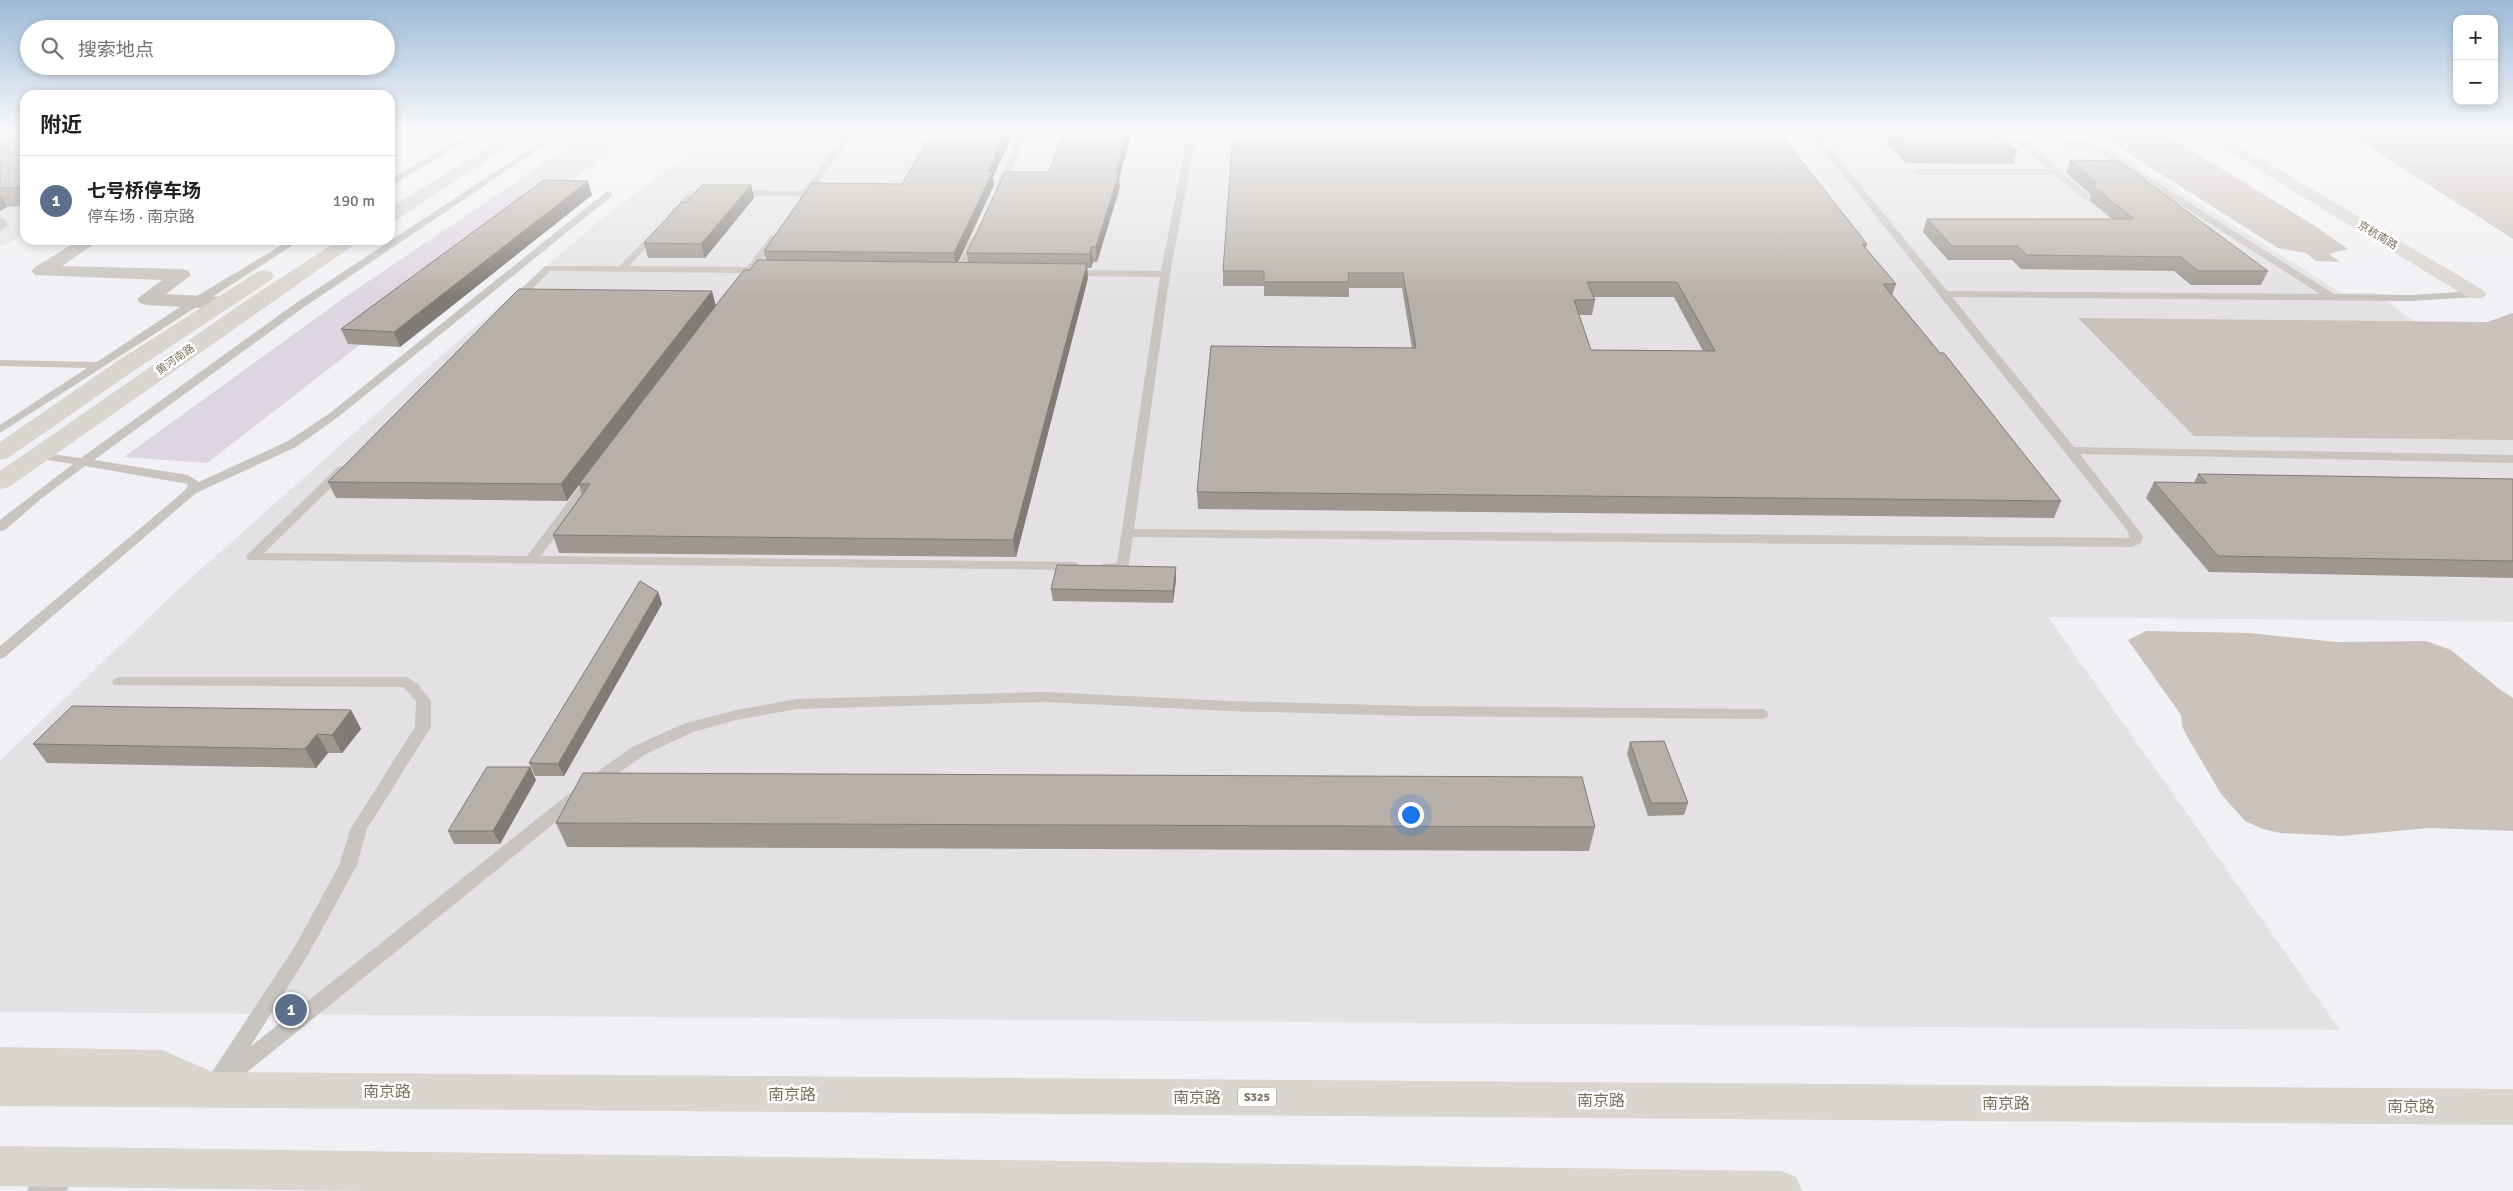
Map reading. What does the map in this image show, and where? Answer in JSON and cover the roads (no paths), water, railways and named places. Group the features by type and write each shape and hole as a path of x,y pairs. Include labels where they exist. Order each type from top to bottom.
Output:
{"main road":[{"path":"395,213 436,187"},
{"name":"京杭南路","path":"2295,187 2476,294"},
{"name":"黄河南路","path":"0,453 127,365 312,245"},
{"name":"黄河南路","path":"0,482 254,304 344,245"},
{"path":"0,1064 162,1068 212,1089"},
{"name":"南京路","path":"0,1088 2513,1107"},
{"path":"0,1166 50,1179 1781,1191"}],"street":[{"path":"84,245 41,271 182,274 147,299 221,303"}],"lane":[{"path":"395,242 478,187"},
{"path":"794,209 811,187"},
{"path":"996,193 999,187"},
{"path":"352,461 253,557 1123,567 1165,274 1182,187"},
{"path":"1127,533 2132,543 2136,540 2133,529 2071,450 1857,187"},
{"path":"2073,187 2086,197"},
{"path":"2157,187 2334,298"},
{"path":"621,269 693,193 806,194"},
{"path":"0,654 192,490 292,444 334,415 609,194"},
{"path":"0,221 3,222 3,226 0,228"},
{"path":"738,286 783,224"},
{"path":"960,272 980,228"},
{"path":"0,430 196,301 288,245"},
{"path":"0,527 84,462 300,305 390,245"},
{"path":"506,310 548,268 770,270"},
{"path":"1058,273 1165,274"},
{"path":"1944,294 2334,298 2411,298 2476,294"},
{"path":"0,363 127,365"},
{"path":"2071,450 2513,459"},
{"path":"38,455 188,479 194,483 192,490"},
{"path":"531,560 602,466"},
{"path":"119,682 407,682 420,694 426,708 422,727 358,828 348,864 303,948 212,1089"},
{"path":"212,1089 600,778 646,747 688,728 736,715 797,704 1045,697 1239,706 1414,711 1761,714"}],"place":[{"name":"七号桥停车场","path":"291,1010"}]}
